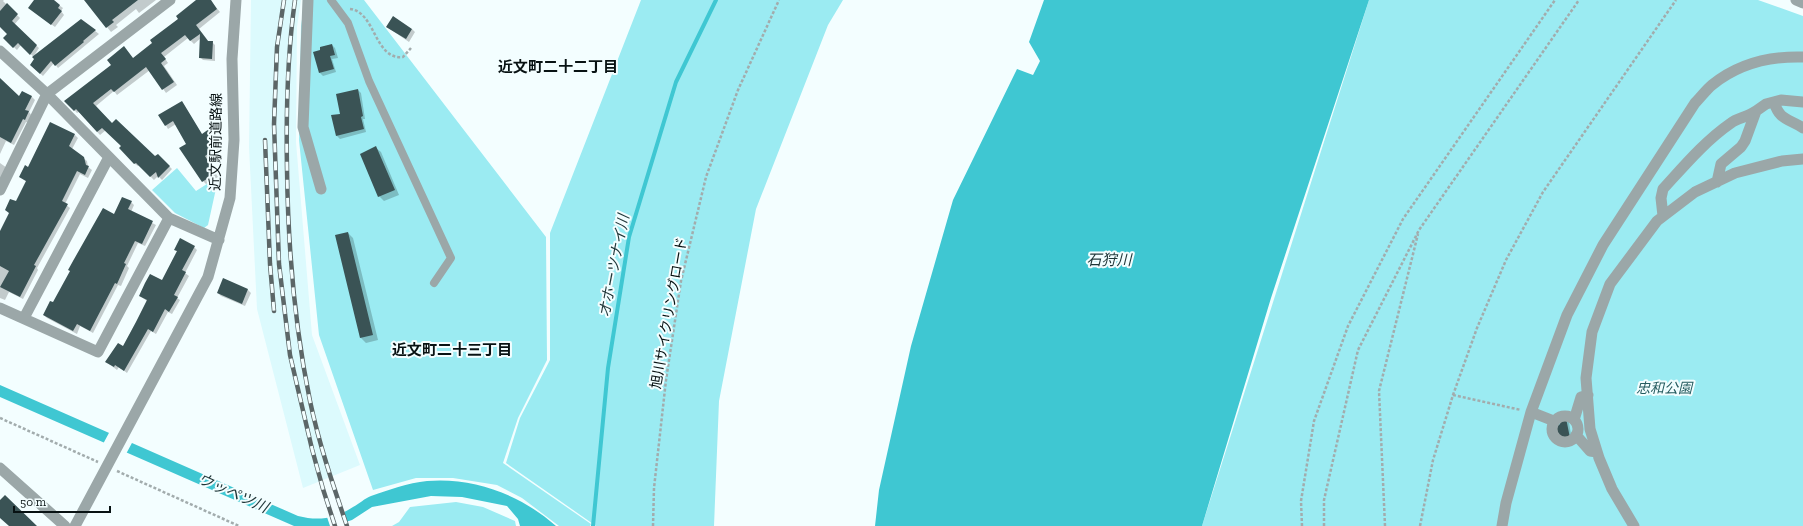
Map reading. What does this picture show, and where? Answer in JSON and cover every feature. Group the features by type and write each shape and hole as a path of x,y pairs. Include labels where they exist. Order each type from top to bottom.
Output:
{"street":[{"path":"0,190 47,94 170,0"},
{"name":"近文駅前道路線","path":"106,469 208,277 219,240 230,198 234,140 232,59 236,0"},
{"path":"308,0 303,127 322,190"},
{"path":"1796,0 1803,3"},
{"path":"0,51 47,94 169,218 219,240"},
{"path":"1502,526 1506,503 1531,412 1567,315 1603,245 1695,103 1712,85 1748,64 1781,56 1803,57"},
{"path":"1663,216 1660,198 1663,189 1714,136 1732,122 1747,117 1766,104 1781,100 1803,102"},
{"path":"1774,102 1777,112 1783,119 1803,128"},
{"path":"1717,182 1721,164 1741,147 1745,141 1756,111"},
{"path":"24,318 109,157"},
{"path":"1634,526 1612,489 1597,452 1590,429 1586,378 1592,332 1610,284 1652,227 1663,216 1695,192 1735,173 1782,161 1803,159"},
{"path":"0,308 98,352 169,218"},
{"path":"1574,420 1581,397 1588,395"},
{"path":"1531,412 1554,421"},
{"path":"1562,416 1568,416 1574,420 1577,426 1576,435 1567,441 1558,439 1552,431 1554,421 1562,416"},
{"path":"1576,435 1590,451 1597,452"},
{"path":"0,468 65,526"},
{"path":"75,526 106,469"}],"lane":[{"path":"334,4 348,23 369,80 451,258 434,283"}],"path":[{"name":"旭川サイクリングロード","path":"653,526 654,488 664,395 680,289 706,177 738,90 779,0"},
{"path":"1302,526 1301,501 1314,421 1348,326 1403,219 1555,0"},
{"path":"1324,526 1324,500 1358,350 1419,230 1579,0"},
{"path":"1420,526 1433,460 1453,395 1477,328 1506,260 1543,192 1676,0"},
{"path":"334,4 355,9 363,16 386,52 395,58 403,57 411,48"},
{"path":"1384,526 1379,391 1419,230"},
{"path":"1453,395 1531,412"},
{"path":"0,418 106,469 239,526"}],"shaded area":[{"path":"251,0 301,0 297,27 296,142 312,335 360,465 303,488 257,309 249,147"}],"green space":[{"path":"305,0 364,0 546,237 547,360 518,418 503,463 591,524 590,526 559,526 522,498 497,485 453,478 416,478 373,490 319,335 299,140 301,26"},
{"path":"641,0 843,0 828,25 756,209 719,401 714,526 596,526 506,463 520,418 550,360 550,233"},
{"name":"忠和公園","path":"1369,0 1758,0 1803,16 1803,526 1202,526"},
{"path":"177,168 196,191 210,182 217,184 208,225 204,228 175,213 152,190"},
{"path":"456,502 483,507 515,521 516,526 392,526 399,522 410,507"}],"water":[{"name":"石狩川","path":"1044,0 1369,0 1271,298 1202,526 875,526 879,490 911,346 953,200 1017,69 1033,75 1040,61 1029,42"},
{"name":"ウッペツ川","path":"0,385 305,518 319,519 340,514 369,497 405,485 427,481 445,481 479,485 496,490 528,505 556,526 520,526 518,519 507,506 462,497 431,496 372,507 352,520 333,526 294,526 0,397"}],"pier":[{"path":"110,431 133,441 126,454 103,444"},
{"path":"344,511 348,524 330,526 327,517"}],"building":[{"path":"34,0 54,0 60,5 58,8 62,11 51,25 28,8"},
{"path":"84,0 138,0 112,20 114,22 106,28"},
{"path":"196,0 211,0 217,9 196,25 208,41 213,41 212,59 199,58 200,34 190,41 185,35 161,53 166,59 161,63 174,82 162,90 146,67 114,92 111,89 93,103 112,123 116,119 155,156 158,154 170,166 158,178 156,172 150,177 136,163 134,164 119,148 121,146 102,128 97,132 76,109 74,111 64,101 111,65 107,60 124,46 133,58 152,43 150,40 178,19 176,16"},
{"path":"7,3 18,14 12,21 37,45 30,55 18,43 13,48 3,38 7,34 0,27 0,11"},
{"path":"393,16 412,29 406,39 386,27"},
{"path":"81,19 96,30 83,41 84,42 55,66 51,61 40,74 30,65 34,59 32,57"},
{"path":"332,44 335,55 330,56 334,69 319,73 313,52 320,50 320,47"},
{"path":"0,78 19,96 22,91 32,96 25,110 29,111 25,120 23,119 11,143 0,137"},
{"path":"358,89 364,129 336,136 331,115 340,114 336,94"},
{"path":"182,101 202,134 209,129 220,146 205,156 216,173 202,182 179,148 186,144 173,121 165,126 158,115"},
{"path":"50,122 75,134 69,146 84,157 86,165 89,166 85,175 77,171 62,201 68,204 34,265 36,266 20,297 0,287 9,271 0,266 0,231 9,213 5,210 10,199 16,201 26,181 19,177 25,165 28,167"},
{"path":"376,146 395,190 378,197 360,154"},
{"path":"122,197 132,201 128,209 153,221 142,244 135,241 124,263 126,264 117,284 115,283 90,331 77,324 73,331 43,315 50,301 53,302 70,271 68,270 103,208 114,214"},
{"path":"348,232 373,335 360,338 335,235"},
{"path":"180,238 195,246 182,270 186,272 174,295 178,297 169,312 165,309 153,332 148,329 124,371 115,365 114,367 105,362 118,343 123,346 147,300 139,296 145,283 150,274 162,280 177,251 174,250"},
{"path":"223,278 248,289 242,304 217,293"},
{"path":"1566,418 1570,438 1563,440 1558,437 1555,428 1560,424 1561,419"},
{"path":"5,495 37,526 9,526 0,518 0,500"}],"waterway":[{"name":"オホーツナイ川","path":"593,526 608,368 629,237 676,82 716,0"}],"railway":[{"path":"284,0 277,47 274,124 279,264 290,355 312,449 335,526"},
{"path":"295,0 289,63 287,127 290,257 304,372 310,401 327,464 347,526"},
{"path":"265,140 270,264 274,311"}],"district":[{"name":"近文町二十二丁目","path":"558,67"},
{"name":"近文町二十三丁目","path":"452,350"}]}
